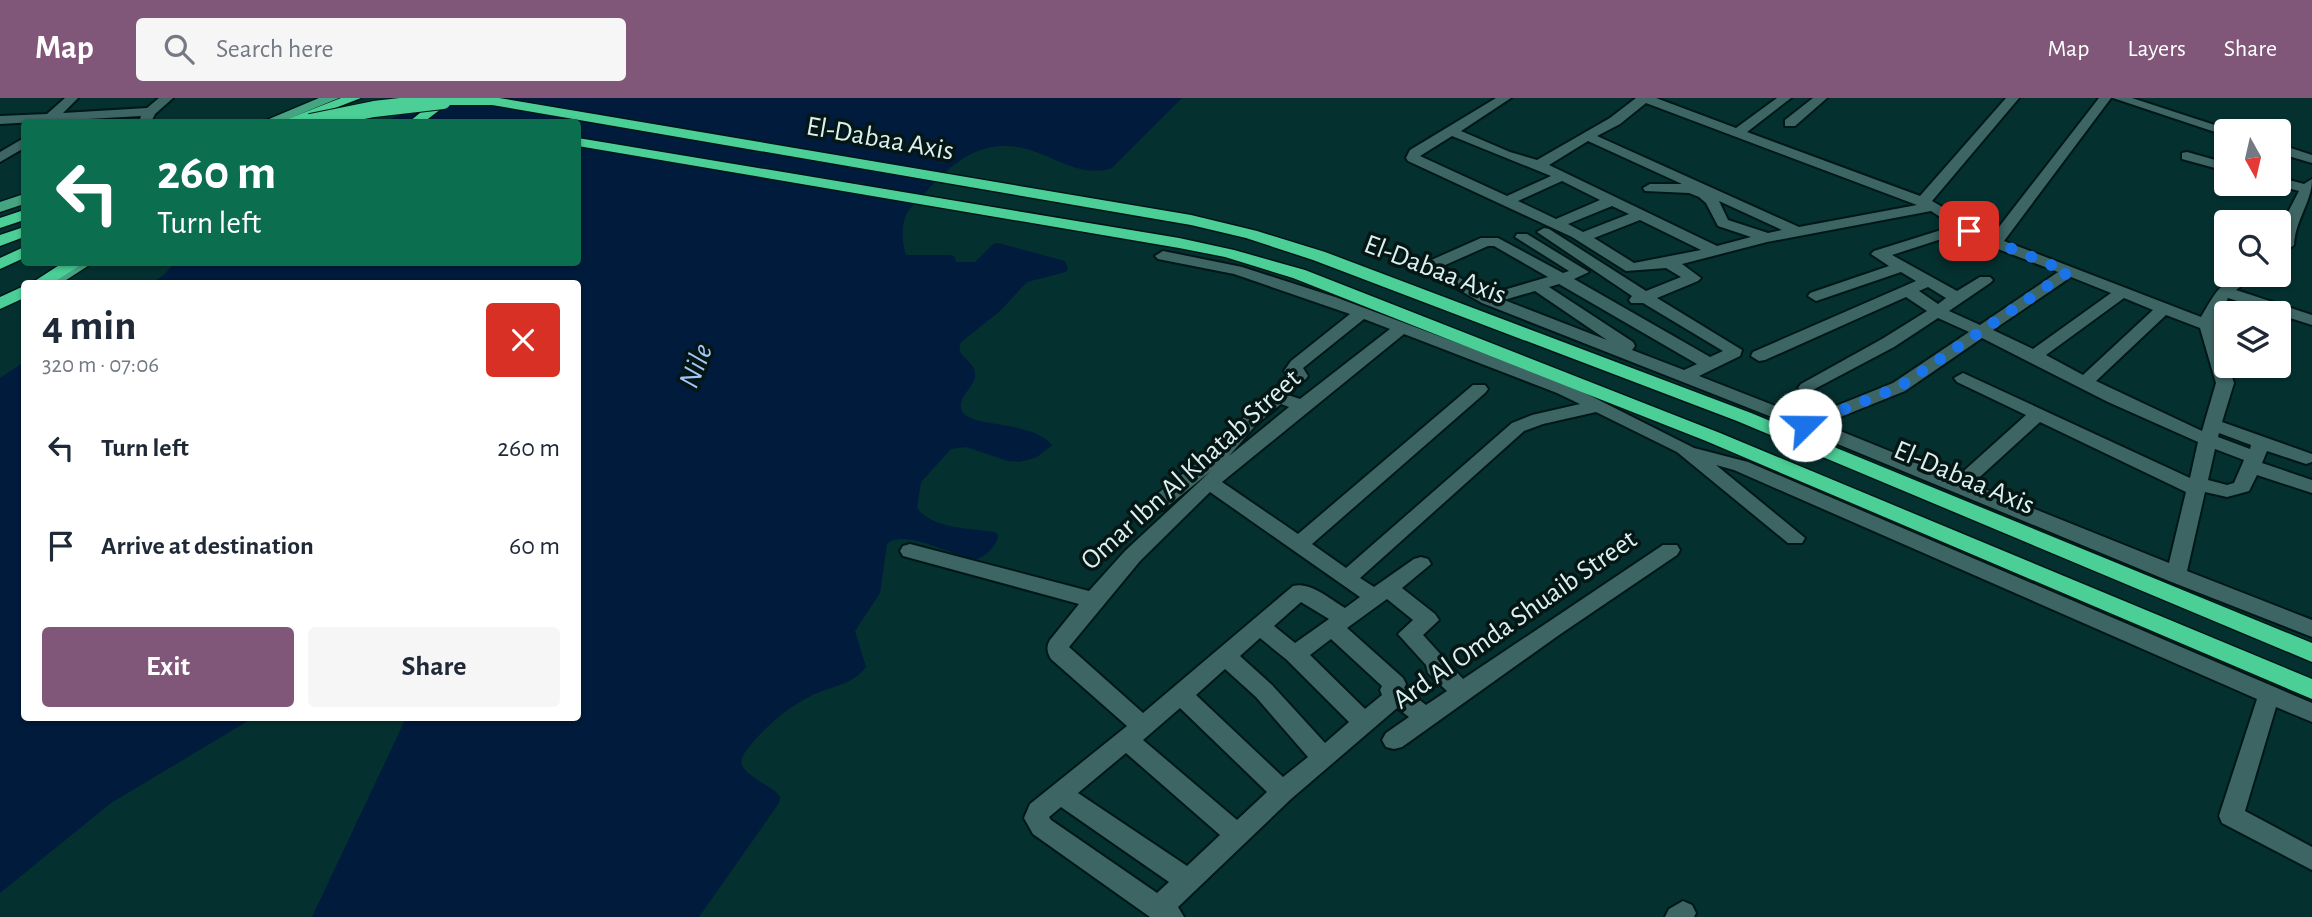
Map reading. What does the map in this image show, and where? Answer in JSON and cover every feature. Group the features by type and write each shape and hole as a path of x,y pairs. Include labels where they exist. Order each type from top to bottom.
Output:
{"highway":[{"path":"295,119 354,98"},
{"path":"305,118 365,98"},
{"path":"343,119 398,98"},
{"name":"El-Dabaa Axis","path":"443,101 484,99 1191,220 1286,244 1744,417 2312,653"},
{"path":"305,118 443,101"},
{"path":"420,119 443,101"},
{"name":"El-Dabaa Axis","path":"581,143 1179,243 1277,267 1713,437 2312,689"},
{"path":"0,215 21,209"},
{"path":"0,223 21,216"},
{"path":"0,233 21,225"},
{"path":"0,242 21,233"},
{"path":"0,264 21,254"},
{"path":"40,280 73,266"},
{"path":"46,280 74,266"},
{"path":"0,297 21,292"}],"main road":[{"path":"305,118 317,98"},
{"path":"305,118 332,98"},
{"path":"360,119 398,98 443,101"},
{"path":"0,206 21,200"},
{"path":"53,280 75,266"},
{"path":"0,306 21,293"}],"street":[{"path":"49,119 72,98"},
{"path":"49,119 148,117 167,98"},
{"path":"1505,98 1415,153 1413,158 1508,201 1550,228 1598,266 1644,297 1734,350 1686,375"},
{"path":"1539,165 1615,121 1644,98 1928,204 1994,243 2207,325"},
{"path":"1737,133 1785,98"},
{"path":"1790,123 1821,98"},
{"path":"1550,228 1583,237 1627,267 1636,269 1928,204 2013,98"},
{"path":"1994,243 2105,98"},
{"path":"2119,98 2158,103 2214,126"},
{"path":"0,120 21,120"},
{"path":"1451,131 1505,155 1539,165 1713,250"},
{"path":"1587,136 1798,232"},
{"path":"0,158 21,144"},
{"path":"2291,152 2312,159"},
{"path":"2187,156 2214,164"},
{"path":"1508,201 1562,176"},
{"path":"2291,183 2310,186 2305,207 2291,226"},
{"path":"1650,188 1689,188 1700,191 1711,200 1723,223 1766,238"},
{"path":"1550,228 1611,201"},
{"path":"1583,237 1640,215"},
{"path":"1958,298 1881,256 1880,252 1964,227"},
{"path":"1522,237 1617,308 1710,364"},
{"path":"1572,275 1492,241 1434,264 1438,273 1446,279 1488,300 1686,375 1956,487 2312,629"},
{"path":"1163,256 1237,270 1362,312 1563,389 1683,449 1741,466 2312,713"},
{"path":"1488,300 1503,294 1539,287 1616,259"},
{"path":"1617,308 1693,278 1668,263"},
{"path":"1816,296 1901,267"},
{"path":"1805,425 1899,387 2068,272"},
{"path":"1807,388 1888,343 1985,280"},
{"path":"1759,356 1927,282"},
{"path":"1539,287 1647,361"},
{"path":"2176,576 2210,432 2225,383 2221,363 2207,325 2208,317 2224,291 2230,287"},
{"path":"1907,291 1938,310 2114,398 2210,432 2312,487"},
{"path":"2224,291 2312,320"},
{"path":"2034,356 2123,292"},
{"path":"2085,382 2165,307"},
{"path":"1299,376 1293,371 1297,365 1362,312"},
{"name":"Omar Ibn Al Khatab Street","path":"1134,732 1057,650 1090,599 1146,541 1210,482 1402,327"},
{"path":"1964,378 2198,487 2235,490 2246,483 2257,456"},
{"path":"1298,545 1479,389"},
{"path":"1156,505 1221,453 1249,422 1276,399 1282,398 1302,406"},
{"path":"1346,579 1518,427 1538,419 1598,406"},
{"path":"1956,487 2039,413"},
{"path":"1683,449 1795,538"},
{"path":"2257,456 2306,458"},
{"path":"1210,482 1346,579 1381,592 1428,620 1409,634 1437,663 1436,667 1462,692"},
{"name":"Ard Al Omda Shuaib Street","path":"1394,740 1670,550"},
{"path":"910,551 1090,599"},
{"path":"1295,653 1421,564"},
{"path":"1398,695 1283,792 1187,880 1165,912 1042,827 1036,818 1039,811 1181,695 1300,591 1339,622 1395,684 1391,690 1398,695 1426,718"},
{"path":"1259,626 1295,653 1364,722"},
{"path":"1225,656 1264,691 1323,757"},
{"path":"1181,695 1283,792"},
{"path":"2269,695 2231,814 2236,821 2311,852"},
{"path":"1134,732 1237,835"},
{"path":"1060,794 1187,880"}],"water":[{"name":"Nile","path":"431,98 1182,98 1112,168 1085,170 1019,147 992,147 960,160 933,184 907,213 903,234 906,255 949,255 954,256 956,262 975,262 993,244 998,243 1065,261 1068,269 1066,272 1027,282 999,312 961,342 960,347 960,352 972,365 975,374 973,383 961,403 965,415 1030,431 1052,445 1037,457 1020,462 1008,461 966,447 951,449 921,482 917,508 924,515 942,524 994,532 998,534 994,546 977,559 906,539 887,544 880,593 855,631 866,667 847,682 817,693 786,711 766,728 745,752 741,762 744,769 776,792 780,797 779,803 699,917 312,917 405,721 581,721 581,280 156,280 172,266 581,266 581,119 391,119"},
{"path":"21,364 21,721 248,721 111,803 0,893 0,378"}],"route":[{"path":"1805,425 1899,387 2068,272 1969,231"}]}
